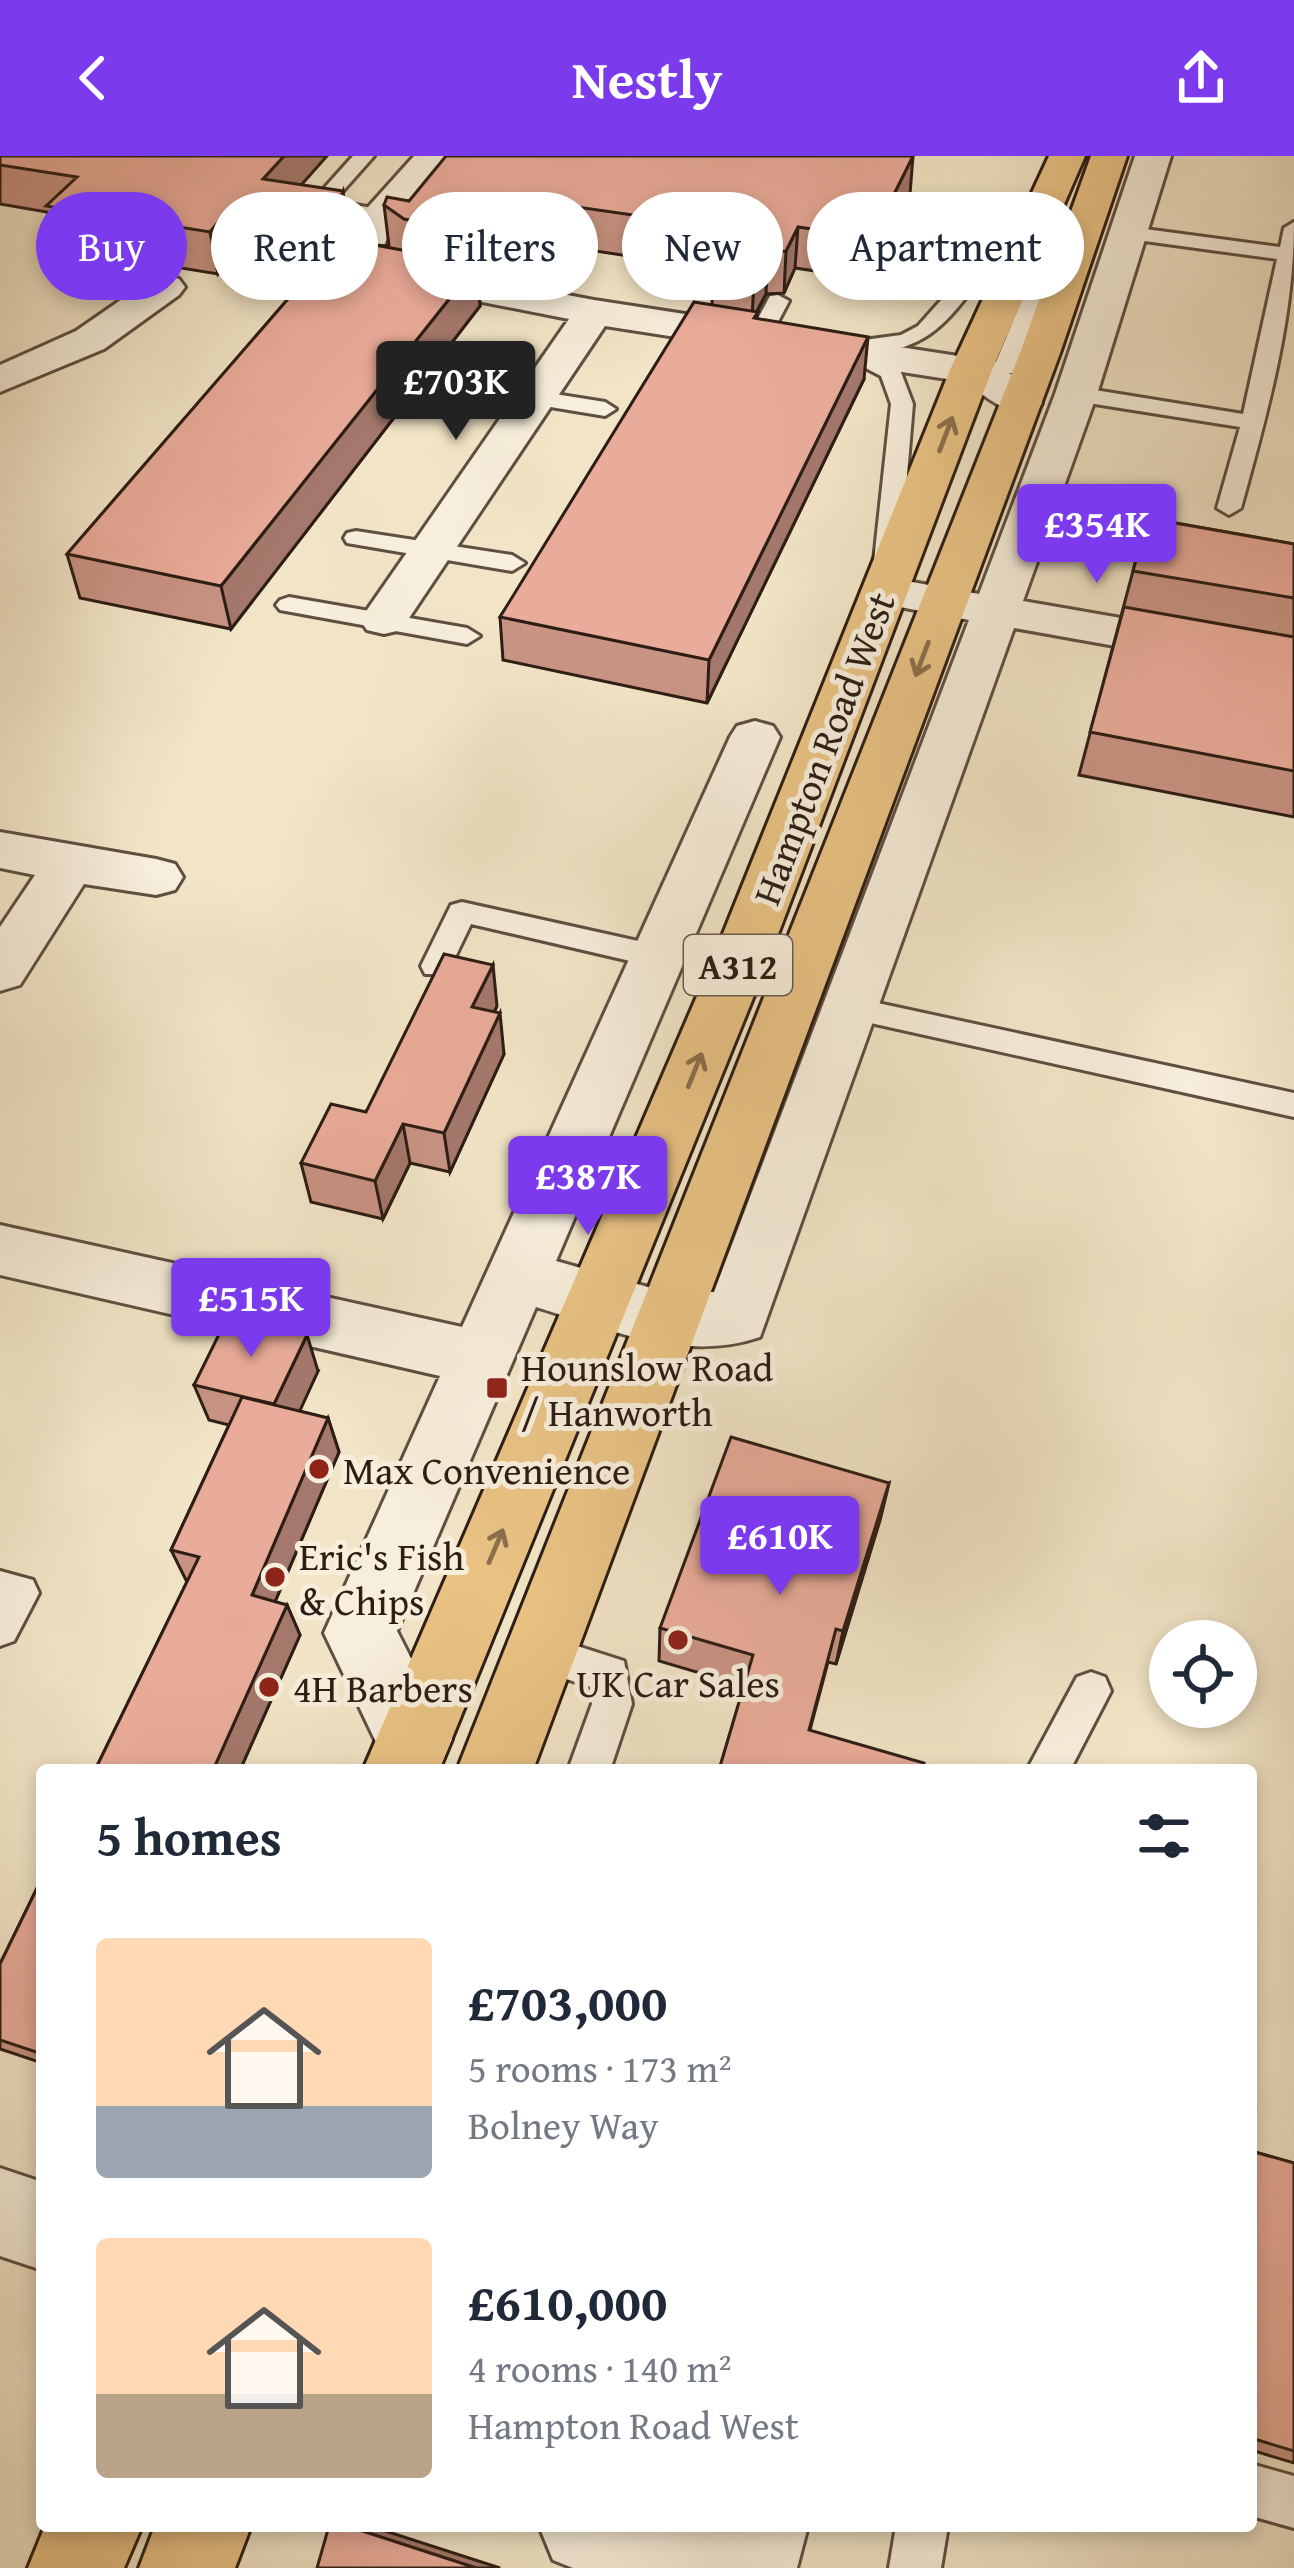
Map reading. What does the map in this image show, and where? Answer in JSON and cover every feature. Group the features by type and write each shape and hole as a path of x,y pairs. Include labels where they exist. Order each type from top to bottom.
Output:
{"main road":[{"name":"Hampton Road West","path":"1067,156 1073,192"},
{"name":"Hampton Road West","path":"1084,226 1109,156"},
{"name":"Hampton Road West","path":"408,1755 601,1300 971,370 1028,300"},
{"name":"Hampton Road West","path":"497,1764 669,1320 970,607 1021,403 1058,300"},
{"path":"76,2568 91,2532"},
{"path":"187,2568 201,2532"}],"street":[{"path":"402,276 363,251 381,215 433,156"},
{"name":"Hampton Road West","path":"1084,231 1153,156"},
{"path":"0,380 90,340 147,300"},
{"path":"532,300 971,370 1001,385 1021,403"},
{"name":"Hampton Road West","path":"669,1320 737,1318 850,1008 970,607 1076,394 1079,300"},
{"path":"384,620 594,312"},
{"path":"884,591 1294,663"},
{"name":"Hampton Road West","path":"408,1755 360,1633 755,737"},
{"path":"0,850 156,877"},
{"path":"0,971 70,863"},
{"path":"0,1250 480,1358"},
{"path":"518,1276 669,1320"},
{"path":"0,2212 36,2224"},
{"path":"607,2532 730,2568"}],"lane":[{"path":"364,156 320,204 381,215"},
{"path":"1229,508 1253,422 1294,228"},
{"path":"1084,234 1289,254"},
{"path":"842,350 896,347 943,320 958,300"},
{"path":"759,337 778,301"},
{"path":"842,350 891,372 902,404 884,591"},
{"path":"467,387 605,409"},
{"path":"1076,394 1253,422"},
{"path":"356,538 512,563"},
{"path":"289,605 467,636"},
{"path":"436,966 461,912 656,956"},
{"path":"850,1008 1294,1105"},
{"path":"0,1589 19,1594 0,1628"},
{"path":"540,1653 610,1674 612,1705 591,1764"},
{"path":"1051,1764 1090,1691"},
{"path":"1257,2492 1294,2502"},
{"path":"771,2568 780,2532"},
{"path":"915,2568 921,2532"}],"building":[{"path":"0,156 284,156 263,179 343,191 211,192 210,232 187,228 187,192 61,192 77,177 0,165"},
{"path":"446,156 913,156 895,192 807,192 807,228 798,227 786,251 783,192 622,192 622,213 598,210 598,192 416,192"},
{"path":"387,197 402,200 402,218 384,205"},
{"path":"378,246 402,250 402,300 448,300 221,586 67,554 287,300 378,300"},
{"path":"694,302 758,312 754,318 868,337 709,660 500,617"},
{"path":"1147,518 1294,544 1294,598 1133,571"},
{"path":"1124,607 1294,637 1294,771 1090,732"},
{"path":"444,954 493,965 472,1007 500,1013 444,1133 403,1124 375,1181 301,1163 331,1104 366,1112"},
{"path":"228,1316 307,1335 274,1404 194,1385"},
{"path":"242,1397 328,1418 252,1595 287,1605 216,1764 98,1764 199,1557 171,1550"},
{"path":"731,1437 889,1483 843,1631 836,1629 809,1730 924,1764 721,1764 753,1655 660,1628"},
{"path":"36,1890 36,2052 0,2040 0,1964"},
{"path":"1257,2153 1294,2163 1294,2451 1257,2440"},
{"path":"327,2532 365,2532 476,2568 317,2568"}],"place":[{"name":"Hounslow Road / Hanworth","path":"497,1388"},
{"name":"Max Convenience","path":"319,1469"},
{"name":"Eric's Fish & Chips","path":"275,1577"},
{"name":"UK Car Sales","path":"678,1640"},
{"name":"4H Barbers","path":"269,1687"}]}
